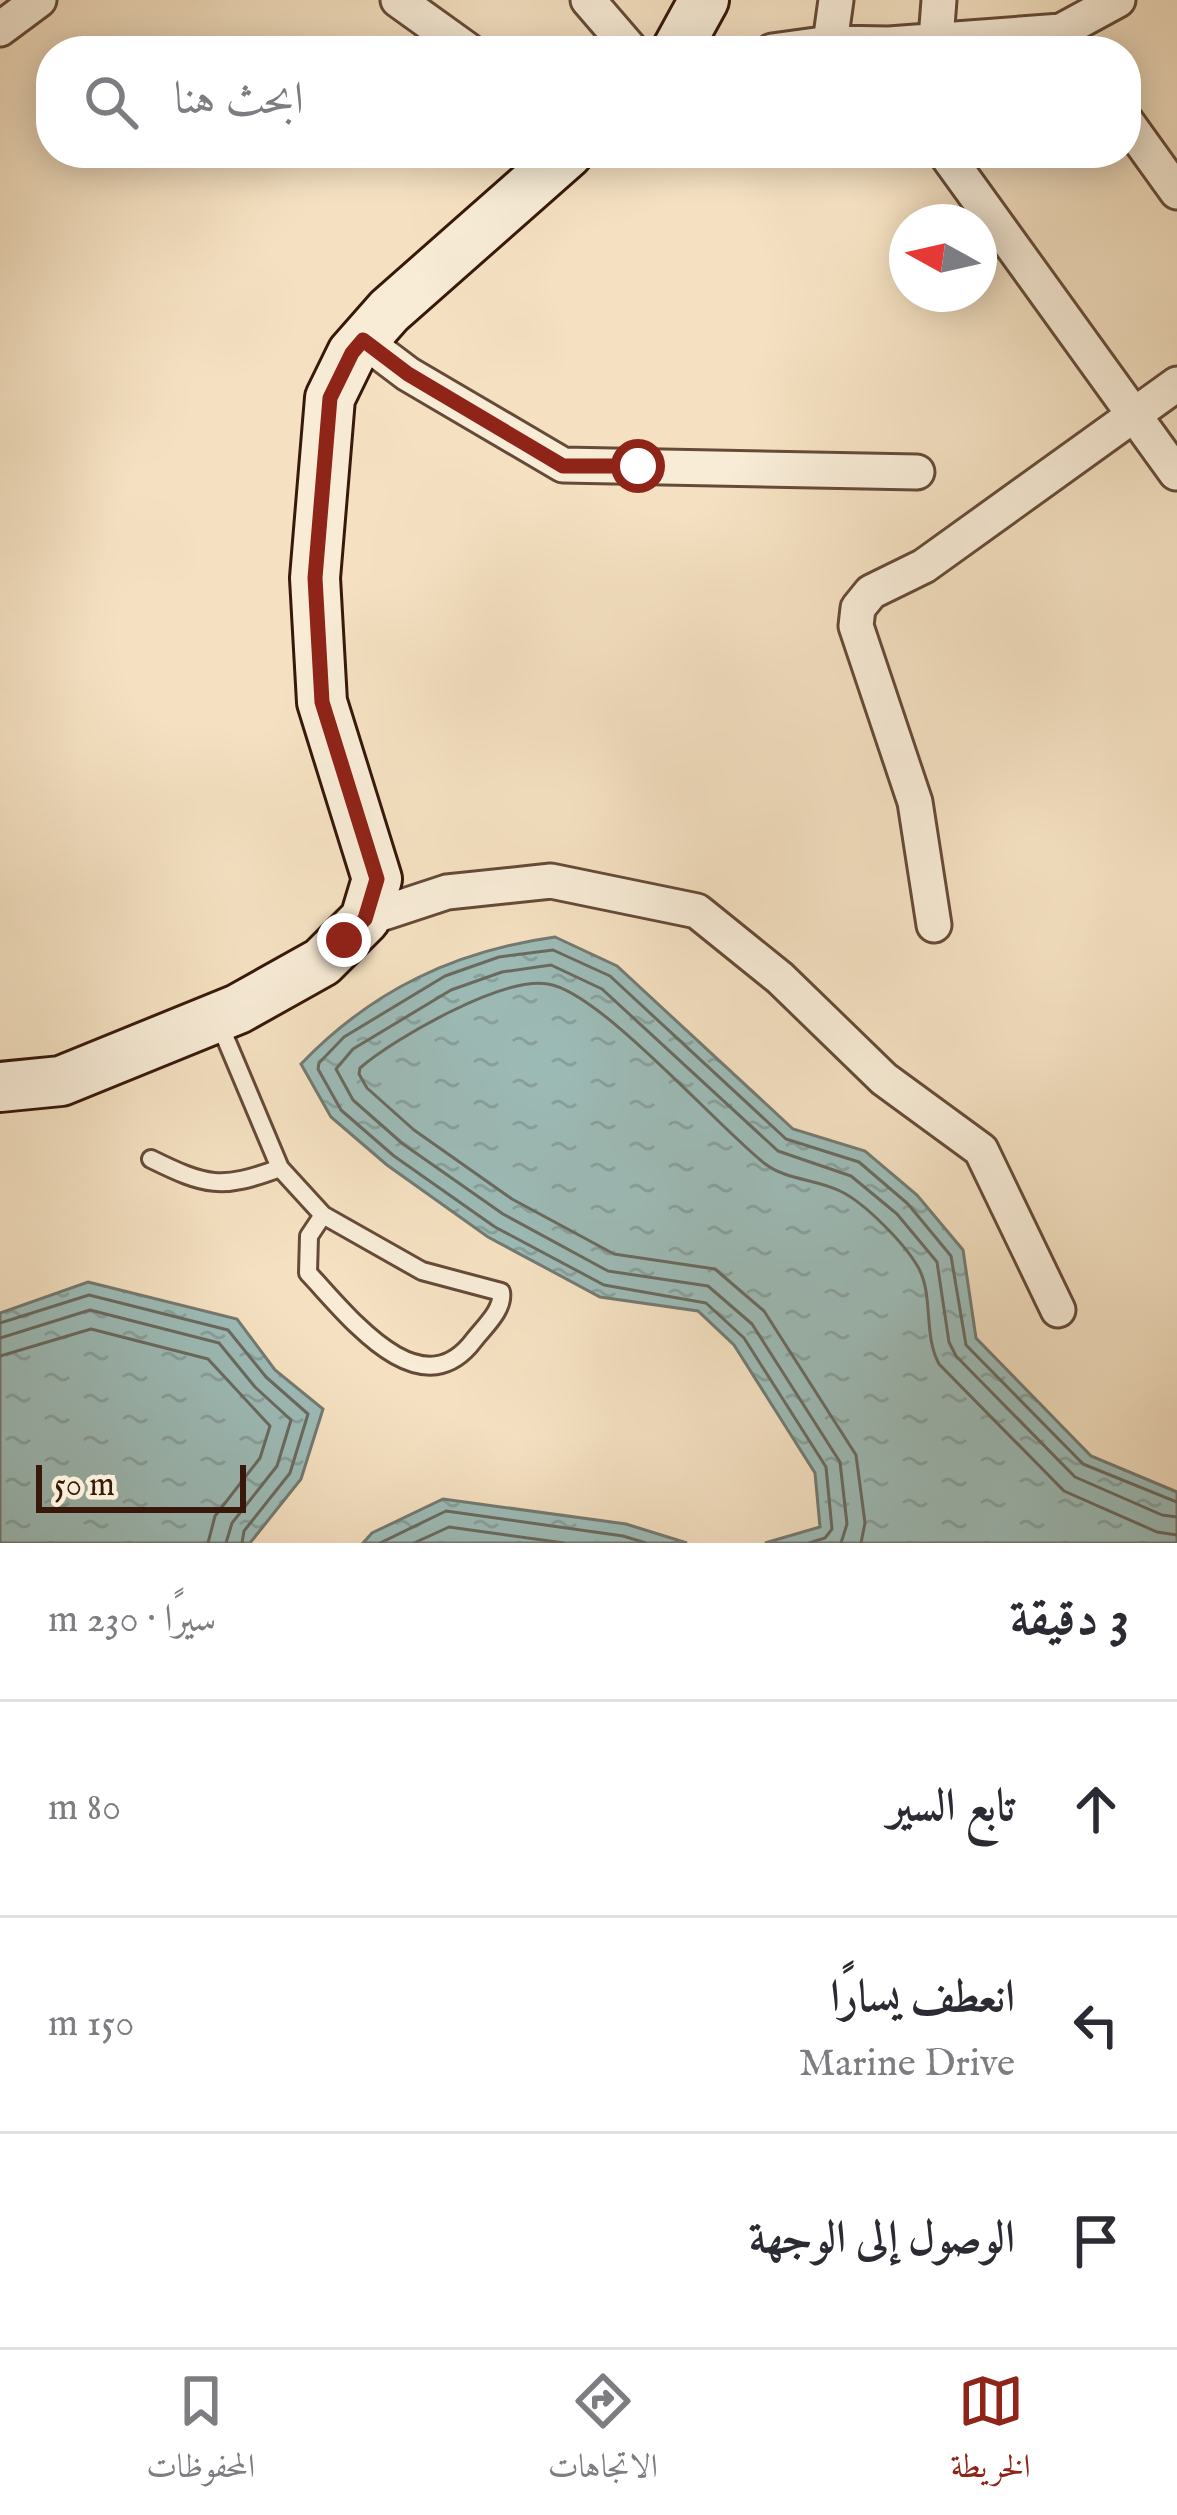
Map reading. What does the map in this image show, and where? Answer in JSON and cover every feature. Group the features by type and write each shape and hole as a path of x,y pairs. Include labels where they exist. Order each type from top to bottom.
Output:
{"main road":[{"path":"684,36 704,0"},
{"path":"0,1087 61,1081 217,1018 322,962 365,919 377,879 322,702 315,578 330,398 352,353 389,311 551,168"}],"street":[{"path":"0,29 39,0"},
{"path":"398,0 448,36"},
{"path":"588,0 619,36"},
{"path":"831,36 836,0"},
{"path":"936,36 940,0"},
{"path":"1074,36 1118,0"},
{"path":"1141,142 1177,192"},
{"path":"957,168 1176,473"},
{"path":"363,340 408,374 563,466 917,472"},
{"path":"934,925 915,802 856,626 858,608 871,592 924,566 1177,384"},
{"path":"365,919 447,892 551,880 697,911 779,978 884,1079 981,1150 1058,1310"}],"lane":[{"path":"217,1018 280,1168 323,1215 422,1271 501,1292 501,1305 463,1355 445,1366 415,1363 378,1347 308,1273 309,1236 323,1215"},
{"path":"151,1159 201,1183 245,1181 280,1168"}],"water":[{"path":"555,937 617,966 793,1129 865,1151 917,1195 963,1250 976,1338 1091,1456 1177,1492 1177,1543 765,1543 820,1527 815,1473 734,1345 698,1311 600,1297 488,1237 387,1165 331,1117 301,1064 357,1015 417,978 483,952"},
{"path":"88,1282 237,1319 275,1370 323,1409 301,1479 250,1543 0,1543 0,1313"},
{"path":"443,1499 626,1524 687,1543 363,1543 372,1533"}],"route":[{"path":"344,940 365,919 377,879 322,702 315,578 330,398 352,353 363,340 408,374 563,466 638,466"}]}
